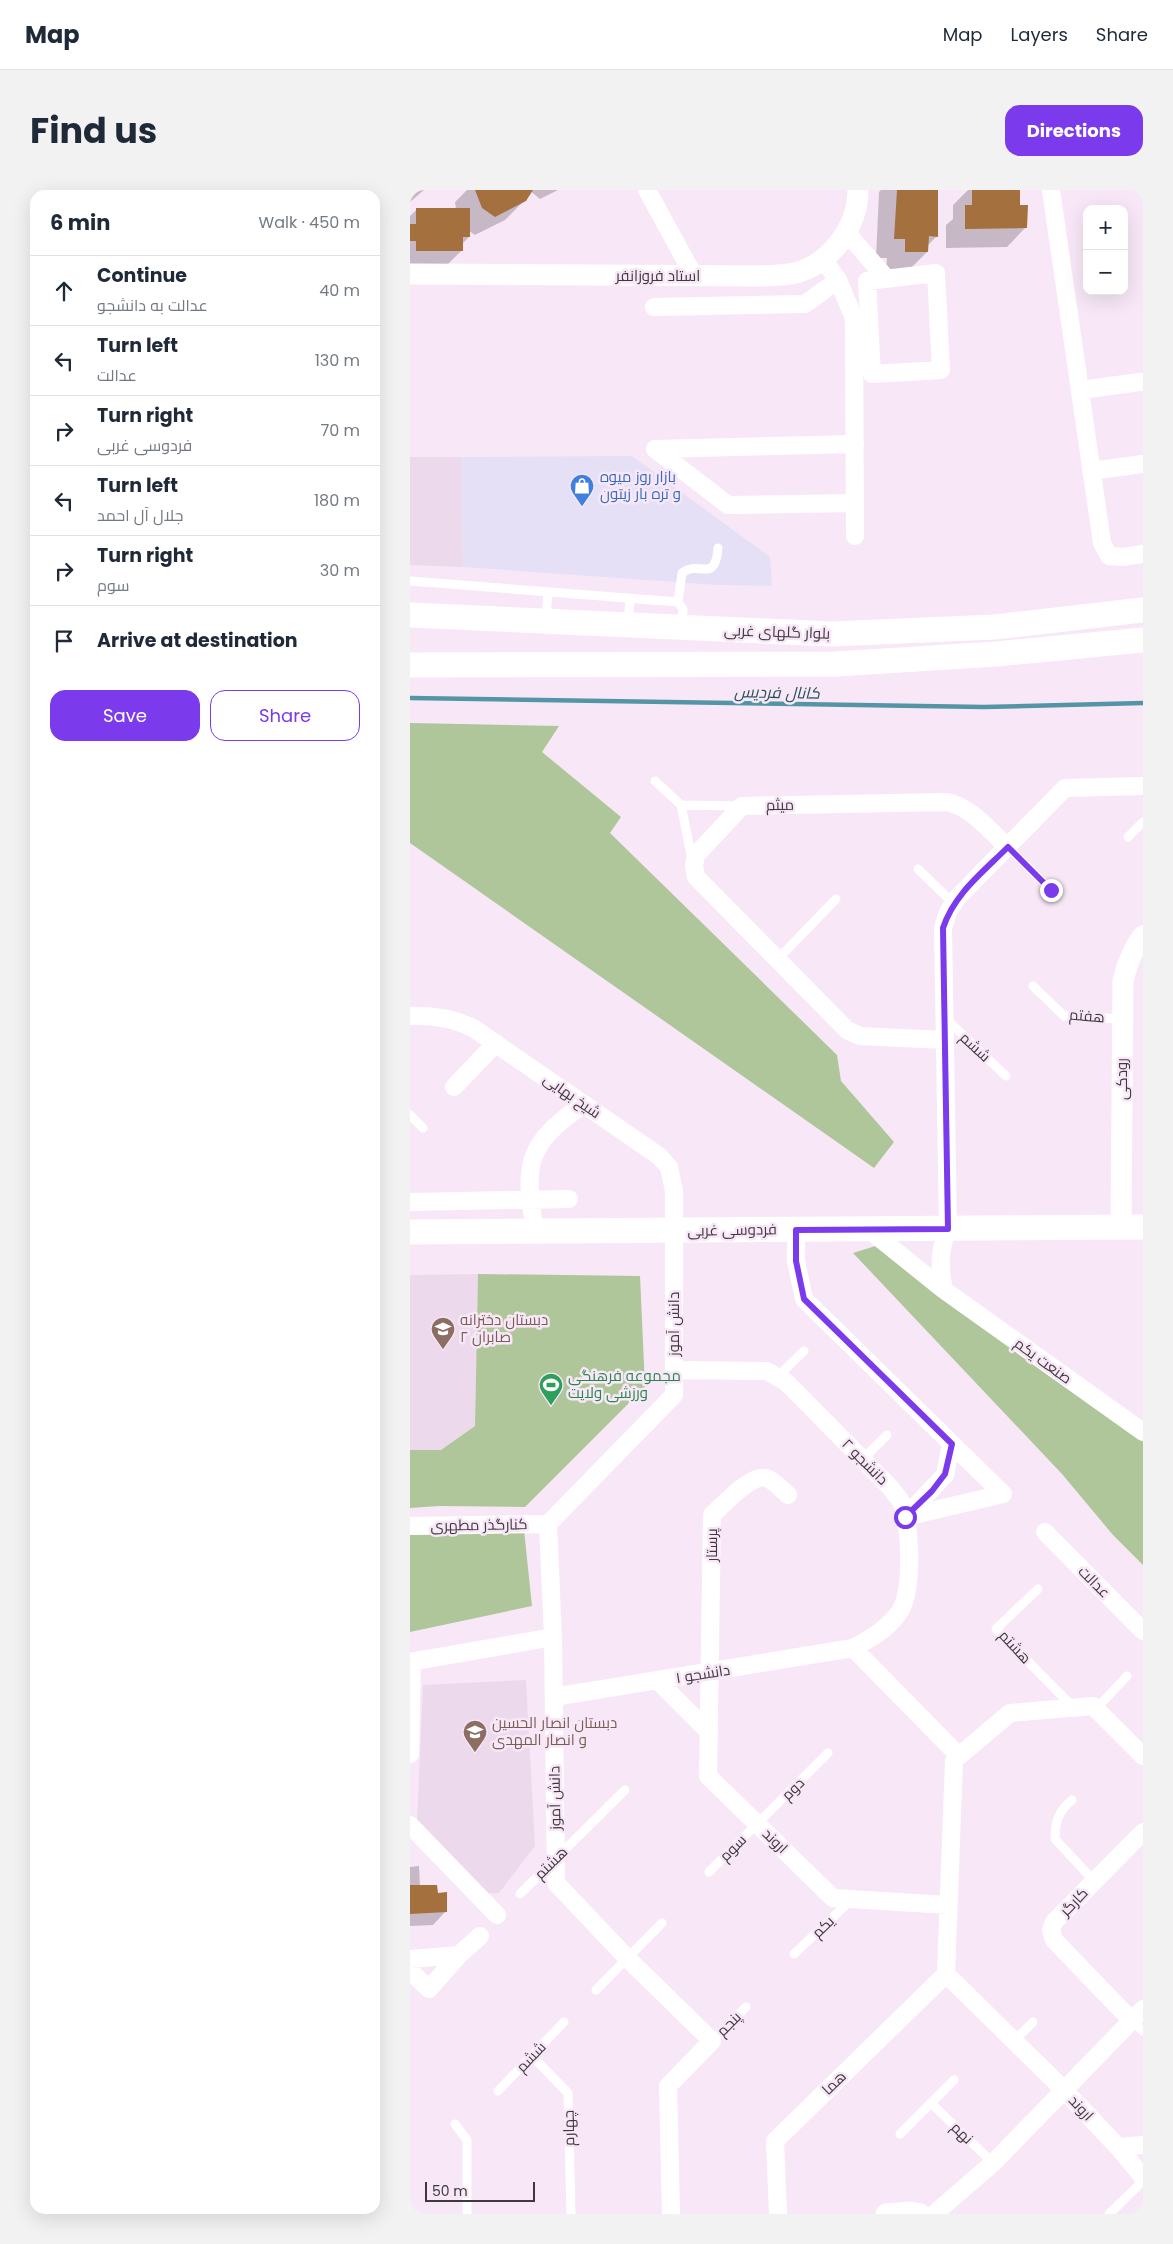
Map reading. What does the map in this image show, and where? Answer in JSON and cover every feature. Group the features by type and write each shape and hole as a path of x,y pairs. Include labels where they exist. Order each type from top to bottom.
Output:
{"main road":[{"name":"بلوار گلهای غربی","path":"410,615 841,634 995,627 1143,610"},
{"name":"بلوار گلهای غربی","path":"410,666 836,664 996,654 1143,640"},
{"name":"فردوسی غربی","path":"410,1232 1132,1227"}],"street":[{"path":"647,190 694,276"},
{"name":"استاد فروزانفر","path":"410,274 694,276 794,274 808,269 837,246 854,215 858,190"},
{"path":"1051,190 1102,543 1109,556 1123,557 1143,554"},
{"path":"846,232 887,279"},
{"path":"823,259 838,280 854,318 855,536"},
{"path":"936,273 942,370 872,374 868,281 887,279 936,273"},
{"path":"654,307 805,304 838,280"},
{"path":"1080,390 1140,382"},
{"path":"855,444 655,449 728,505 855,503"},
{"path":"1092,471 1143,464"},
{"path":"944,1290 939,1268 942,1244 948,1229 943,928 954,904 1066,788 1143,787"},
{"name":"میثم","path":"742,806 947,802 958,804 968,811 1008,847"},
{"path":"742,806 696,855 694,866 696,877 847,1030 860,1036 945,1040"},
{"name":"رودکی","path":"1132,1227 1123,981 1127,963 1143,936"},
{"name":"شیخ بهایی","path":"410,1016 430,1015 456,1019 473,1028 659,1156 669,1167 674,1191 674,1231"},
{"path":"454,1087 496,1044"},
{"path":"535,1232 530,1198 530,1169 535,1150 559,1122 584,1104"},
{"path":"410,1202 530,1198 569,1199"},
{"name":"صنعت یکم","path":"868,1229 944,1290 1143,1432"},
{"path":"796,1230 796,1261 804,1299 1003,1494 905,1517"},
{"name":"دانش آموز","path":"674,1231 674,1395 548,1524 553,1637 556,1883 627,1958 712,2041"},
{"name":"دانشجو ۲","path":"674,1370 767,1371 786,1382 890,1487 902,1503 907,1527 908,1591 900,1613 882,1632 853,1648"},
{"path":"905,1517 932,1491 945,1474 952,1444"},
{"name":"پرستار","path":"711,1673 712,1515 750,1481 759,1477 768,1478 788,1495"},
{"name":"کنارگذر مطهری","path":"410,1526 548,1524"},
{"name":"عدالت","path":"1045,1532 1143,1631"},
{"path":"410,1754 411,1662 553,1637"},
{"path":"853,1648 960,1756"},
{"name":"دانشجو ۱","path":"554,1698 853,1648"},
{"name":"اروند","path":"711,1673 708,1776 833,1898 948,1905"},
{"path":"658,1681 709,1732"},
{"path":"946,1974 954,1760 1010,1713 1093,1706 1143,1756"},
{"path":"410,1825 497,1915"},
{"name":"کارگر","path":"1139,2021 1054,1940 1051,1930 1054,1922 1143,1832"},
{"path":"410,1971 429,1989 459,1955 480,1936"},
{"path":"410,1959 459,1955"},
{"name":"اروند","path":"946,1974 1064,2090 1118,2147 1142,2184"},
{"name":"هما","path":"778,2214 775,2141 946,1974"},
{"path":"934,2214 993,2163 1064,2090 1139,2021"},
{"path":"671,2214 668,2086 712,2041"},
{"path":"1118,2147 1143,2145"},
{"path":"886,2214 910,2212 920,2214"}],"lane":[{"path":"682,628 683,609 678,602 682,573 686,570 710,569 714,567 717,561 718,548"},
{"path":"410,581 678,602"},
{"path":"546,622 548,592"},
{"path":"628,626 630,599"},
{"path":"655,781 681,805 694,866"},
{"path":"681,805 742,806"},
{"path":"1128,837 1143,822"},
{"path":"1008,847 1051,890"},
{"path":"918,870 954,904"},
{"path":"778,960 836,900"},
{"name":"هفتم","path":"1033,986 1064,1016 1123,1019"},
{"name":"ششم","path":"945,1017 1006,1076"},
{"path":"410,1114 423,1128"},
{"path":"777,1377 804,1351"},
{"path":"862,1459 887,1435"},
{"name":"هشتم","path":"1038,1589 996,1628 1073,1708"},
{"path":"1096,1709 1127,1676"},
{"name":"دوم","path":"758,1824 828,1753"},
{"name":"هشتم","path":"520,1894 625,1790"},
{"path":"1072,1800 1063,1807 1058,1816 1055,1826 1055,1839 1094,1881"},
{"name":"سوم","path":"709,1872 758,1824"},
{"name":"یکم","path":"794,1954 851,1899"},
{"path":"596,1990 662,1923"},
{"name":"پنجم","path":"712,2041 746,2007"},
{"name":"ششم","path":"498,2091 564,2022"},
{"path":"1014,2041 1033,2022"},
{"name":"چهارم","path":"532,2056 568,2093 571,2214"},
{"path":"900,2134 954,2080"},
{"name":"نهم","path":"931,2103 993,2163"},
{"path":"455,2124 467,2140 467,2214"},
{"path":"1109,2214 1142,2184"}],"shaded area":[{"name":"بازار روز میوه و تره بار زیتون","path":"632,456 770,557 772,586 717,585 463,567 461,457"},
{"path":"410,457 461,457 463,567 410,565"},
{"name":"دبستان دخترانه صابران ۲","path":"478,1274 475,1426 441,1450 410,1450 410,1275"},
{"name":"دبستان انصار الحسین و انصار المهدی","path":"526,1680 535,1846 499,1893 488,1893 417,1822 423,1685"}],"green space":[{"path":"410,723 559,726 542,752 621,817 610,833 837,1055 841,1081 894,1142 874,1168 410,843"},
{"path":"882,1244 1143,1425 1143,1565 1113,1535 1062,1474 853,1253"},
{"name":"مجموعه فرهنگی ورزشی ولایت","path":"478,1274 640,1276 645,1387 525,1507 439,1506 410,1508 410,1450 441,1450 475,1426"},
{"path":"524,1530 532,1606 410,1632 410,1535"}],"building":[{"path":"475,190 533,190 526,201 495,217 482,208"},
{"path":"897,190 938,190 938,237 929,236 928,252 905,252 905,239 894,239"},
{"path":"972,190 1020,190 1020,205 1028,205 1027,228 965,229 965,205 972,205"},
{"path":"416,208 470,208 470,237 463,237 463,251 416,251 416,241 410,241 410,224 416,224"},
{"path":"410,1885 437,1885 438,1893 447,1892 447,1912 410,1914"}],"waterway":[{"name":"کانال فردیس","path":"410,698 984,707 1143,703"}],"place":[{"name":"بازار روز میوه و تره بار زیتون","path":"582,507"},
{"name":"دبستان دخترانه صابران ۲","path":"443,1350"},
{"name":"مجموعه فرهنگی ورزشی ولایت","path":"551,1406"},
{"name":"دبستان انصار الحسین و انصار المهدی","path":"475,1753"}],"route":[{"path":"905,1517 932,1491 945,1474 952,1444 804,1299 796,1261 796,1230 948,1229 943,928 948,912 957,898 1008,847 1051,890"}]}
